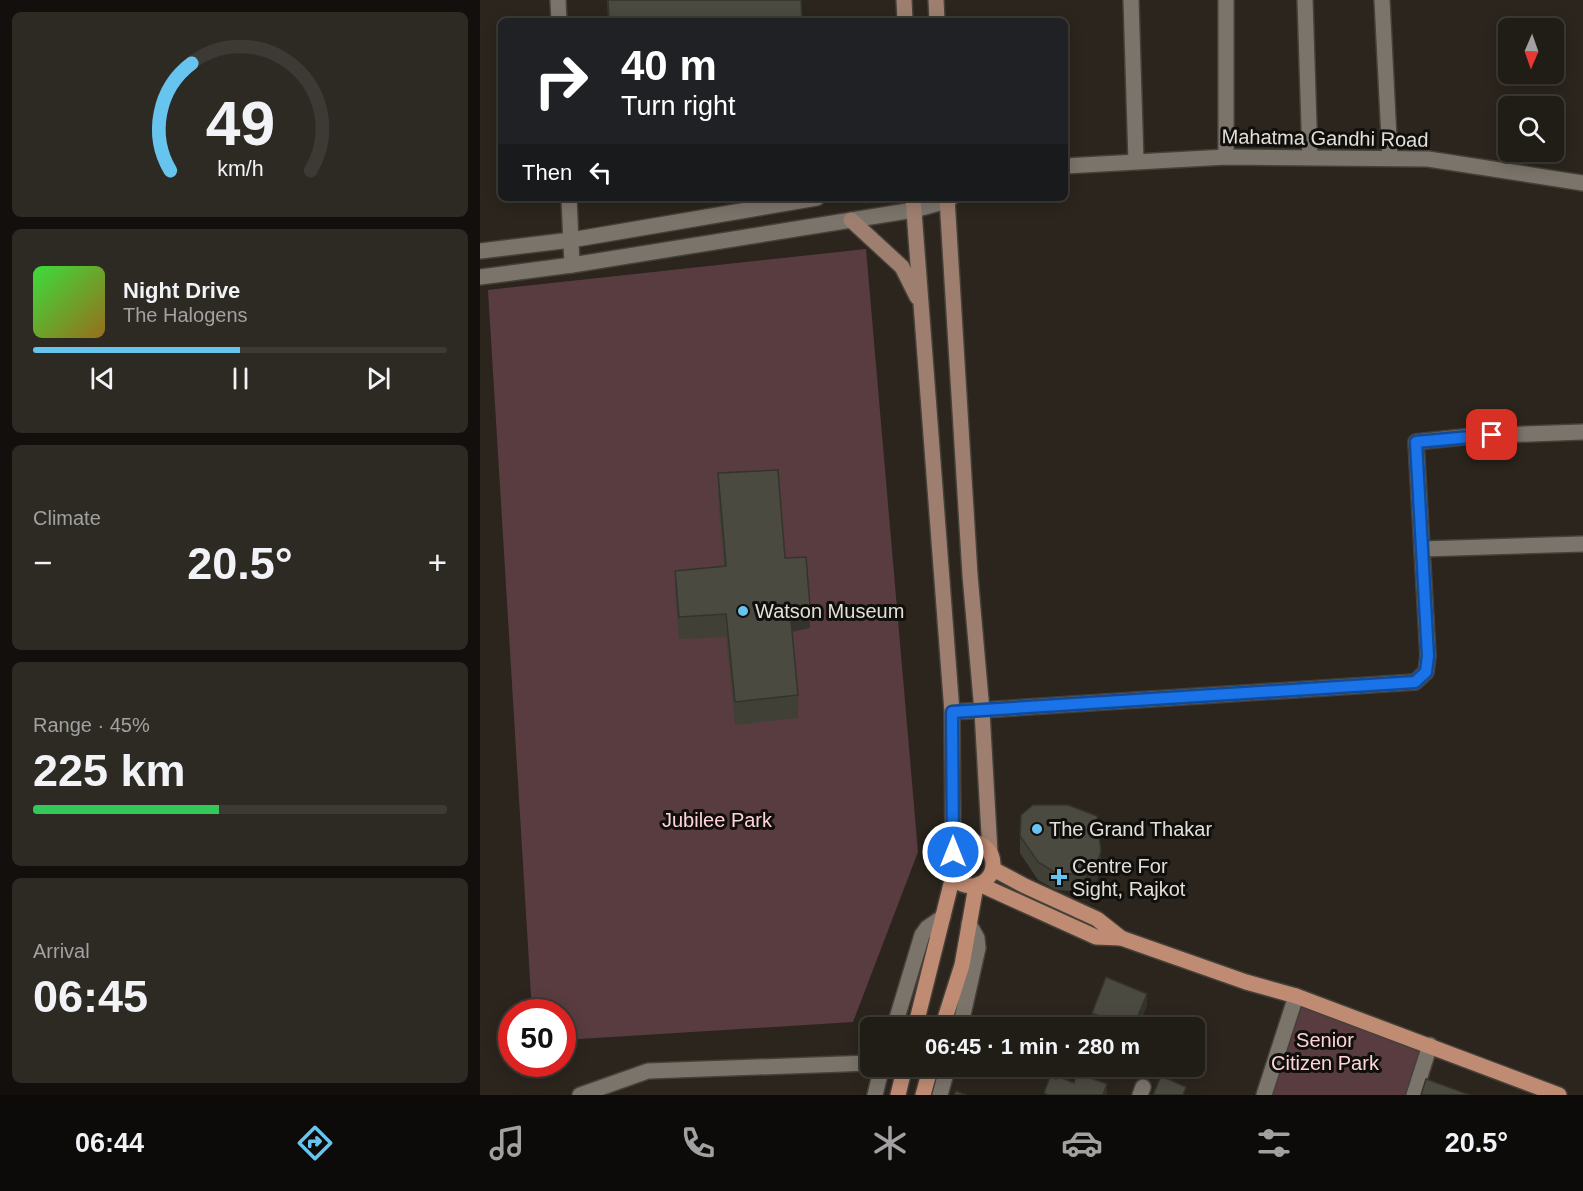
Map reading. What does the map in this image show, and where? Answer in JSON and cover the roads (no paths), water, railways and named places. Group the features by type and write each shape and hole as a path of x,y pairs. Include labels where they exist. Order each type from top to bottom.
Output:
{"main road":[{"path":"904,0 905,18"},
{"path":"936,0 937,18"},
{"path":"914,204 952,712 953,852 950,868 953,876 967,886 977,885 990,876 993,860 990,852 982,711 970,575 948,201"},
{"path":"851,220 902,267 920,303"},
{"path":"953,852 967,843 976,843 990,852"},
{"path":"993,869 1096,920 1121,938 1246,982 1296,996 1559,1095"},
{"path":"918,1017 953,876"},
{"path":"945,1017 962,965 977,885"},
{"path":"977,885 1096,937 1121,938"},
{"path":"898,1095 902,1077"},
{"path":"923,1095 928,1077"}],"street":[{"path":"558,0 559,18"},
{"path":"1131,0 1136,161"},
{"path":"1226,0 1226,157"},
{"path":"1305,0 1310,158"},
{"path":"1382,0 1390,158"},
{"name":"Mahatma Gandhi Road","path":"1068,166 1226,157 1428,159 1583,183"},
{"path":"569,201 572,265"},
{"path":"480,251 571,240 799,201"},
{"path":"480,277 572,265 851,220 934,201"},
{"path":"952,712 1415,682 1426,672 1428,656 1416,442 1472,436 1583,432"},
{"path":"1422,549 1583,544"},
{"path":"897,1017 922,935 927,928 943,917"},
{"path":"962,1017 978,948 977,938 969,924"},
{"path":"1264,1095 1296,996"},
{"path":"1414,1095 1430,1045"},
{"path":"580,1095 648,1071 860,1063"},
{"path":"875,1095 879,1077"},
{"path":"940,1095 945,1077"}],"place":[{"name":"Watson Museum","path":"743,611"},
{"name":"The Grand Thakar","path":"1037,829"},
{"name":"Centre For Sight, Rajkot","path":"1059,877"}],"park label":[{"name":"Jubilee Park","path":"717,820"},
{"name":"Senior Citizen Park","path":"1325,1052"}]}
